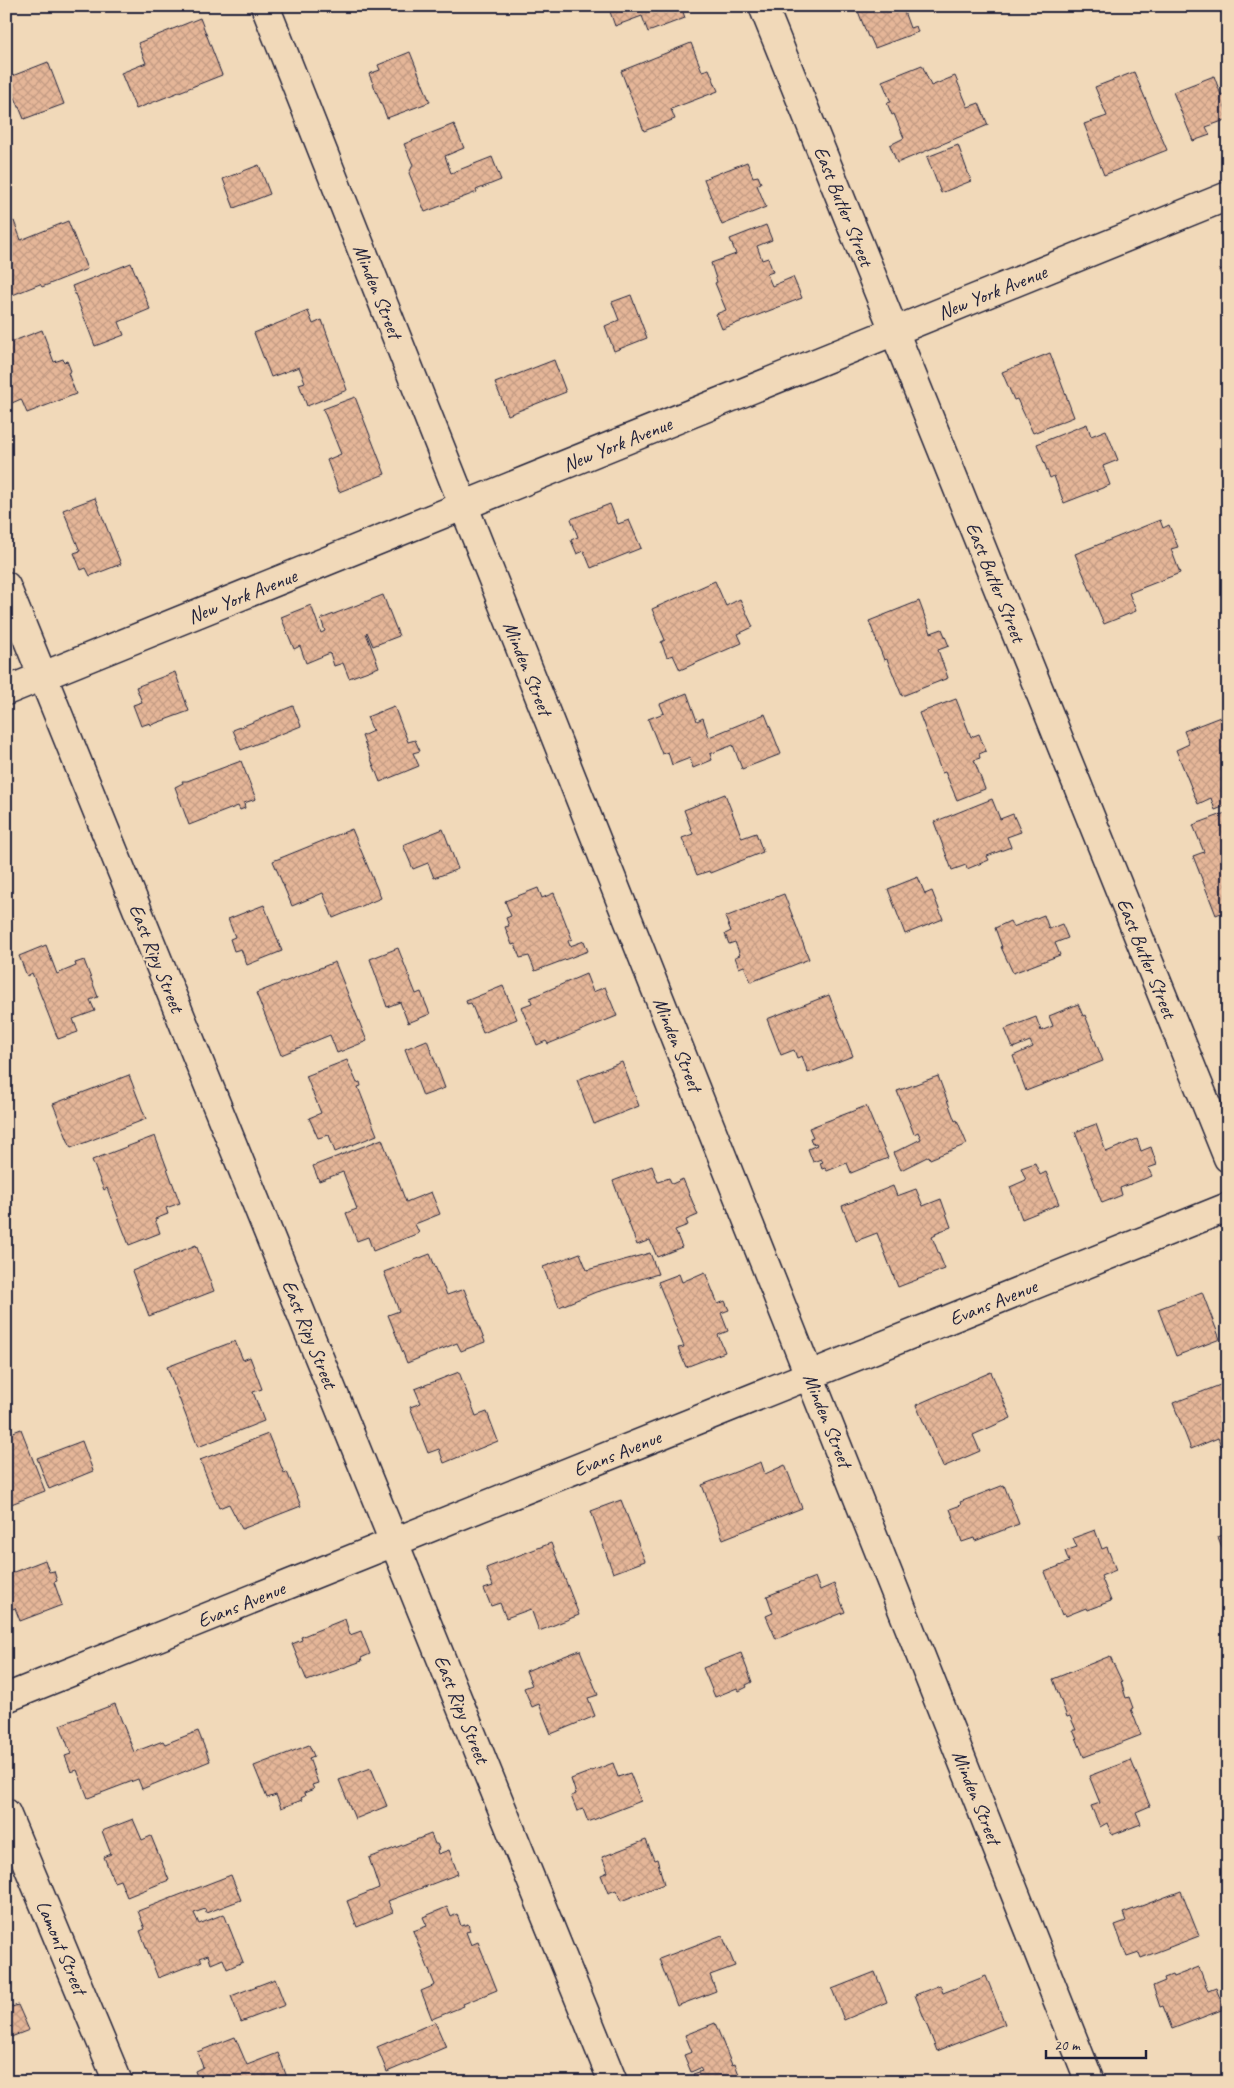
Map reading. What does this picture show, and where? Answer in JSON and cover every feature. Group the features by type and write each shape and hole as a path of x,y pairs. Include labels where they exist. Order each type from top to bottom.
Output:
{"street":[{"name":"Minden Street","path":"265,6 1090,2082"},
{"name":"East Butler Street","path":"763,6 1228,1158"},
{"name":"New York Avenue","path":"6,692 1228,196"},
{"name":"East Ripy Street","path":"6,586 613,2082"},
{"name":"Evans Avenue","path":"6,1698 1228,1207"},
{"name":"Lamont Street","path":"6,1813 118,2082"}],"building":[{"path":"608,6 681,6 685,18 648,32 642,16 615,26"},
{"path":"856,6 902,6 910,28 916,26 918,32 875,48 870,37 868,37"},
{"path":"200,18 222,75 136,109 121,73 146,63 138,43"},
{"path":"691,43 702,71 709,69 718,91 671,109 675,119 644,131 621,71"},
{"path":"410,52 430,102 387,118 369,74 380,70 378,65"},
{"path":"48,62 64,104 24,119 7,78"},
{"path":"922,65 931,86 955,76 968,107 979,103 988,125 897,163 890,145 904,138 887,103 891,102 882,81"},
{"path":"1134,72 1167,150 1104,175 1084,124 1107,116 1095,87"},
{"path":"1214,76 1221,95 1228,92 1228,105 1225,106 1228,119 1206,127 1210,135 1193,141 1173,92"},
{"path":"454,124 464,148 445,156 451,173 492,157 501,180 476,190 477,192 425,212 409,173 413,165 404,144"},
{"path":"958,145 971,181 941,193 927,157"},
{"path":"747,162 753,177 758,176 761,183 757,185 766,207 722,225 704,179"},
{"path":"259,165 270,194 234,208 223,179"},
{"path":"14,221 21,240 68,221 87,269 42,287 40,284 10,296 6,288 6,224"},
{"path":"766,225 772,240 757,246 762,260 768,258 773,272 767,274 772,286 793,277 802,298 722,329 716,314 726,310 715,283 717,282 711,263 736,254 730,239"},
{"path":"131,263 150,309 119,322 124,335 95,346 72,286"},
{"path":"1228,267 1228,291 1219,270"},
{"path":"631,295 647,338 614,351 605,326 619,320 612,302"},
{"path":"308,311 313,324 322,320 347,390 307,406 299,384 305,382 299,367 271,377 254,333"},
{"path":"42,330 54,362 63,359 64,362 67,361 71,371 68,373 76,394 27,413 21,399 12,403 6,388 6,380 13,378 6,361 6,344"},
{"path":"1050,353 1074,417 1033,433 1017,399 1014,400 1002,372"},
{"path":"554,360 566,392 508,415 495,383"},
{"path":"355,397 385,474 339,492 327,460 341,454 323,409"},
{"path":"1087,424 1091,436 1106,430 1118,460 1103,466 1110,485 1064,503 1054,476 1050,478 1037,444"},
{"path":"95,498 121,564 90,576 86,568 81,570 74,553 80,551 63,510"},
{"path":"610,504 618,524 629,520 641,548 591,568 584,551 577,554 571,540 578,537 571,519"},
{"path":"1160,520 1163,528 1169,525 1178,547 1171,549 1180,573 1129,593 1136,611 1104,624 1075,554"},
{"path":"715,581 726,606 740,599 753,627 738,634 742,643 680,670 673,655 667,657 661,642 665,640 652,609"},
{"path":"383,595 399,636 373,646 367,632 379,667 349,678 343,663 334,666 330,653 306,663 300,646 294,649 281,617 311,605 321,633 325,631 321,619"},
{"path":"919,601 931,633 942,629 949,646 938,650 948,678 902,696 887,659 884,660 869,621"},
{"path":"175,672 189,711 151,725 150,723 141,726 133,705 142,702 136,687"},
{"path":"687,693 697,721 703,718 709,737 765,714 781,754 742,769 733,745 710,754 712,760 693,768 690,758 672,765 668,752 662,754 648,719 664,713 660,704"},
{"path":"956,699 971,737 979,734 986,751 979,754 980,758 974,760 985,789 957,800 945,772 942,773 919,713"},
{"path":"293,706 301,726 241,750 233,730"},
{"path":"394,706 408,742 415,740 420,751 413,753 419,766 380,782 362,736 373,731 367,717"},
{"path":"1228,714 1228,805 1215,810 1211,798 1198,804 1176,750 1189,744 1184,731"},
{"path":"241,761 256,799 244,803 245,808 240,810 238,806 189,825 175,787 183,783 182,781 187,781"},
{"path":"725,794 742,838 756,833 763,852 710,873 709,871 697,875 682,838 693,834 684,810"},
{"path":"992,799 1000,819 1013,814 1021,832 1007,837 1011,847 987,856 989,860 967,869 966,865 952,870 934,822"},
{"path":"1228,812 1228,910 1216,915 1193,856 1204,852 1193,825"},
{"path":"352,829 381,898 333,918 323,893 292,906 273,861"},
{"path":"443,829 458,869 434,878 428,863 413,869 403,845"},
{"path":"918,877 925,894 932,891 943,919 905,934 888,889"},
{"path":"538,888 542,898 554,893 572,939 568,941 570,946 584,941 588,951 535,971 529,956 520,958 515,944 512,945 505,927 509,926 506,918 511,916 505,901"},
{"path":"784,894 809,959 751,982 744,966 739,968 735,957 740,955 735,942 729,944 725,934 731,931 725,917"},
{"path":"264,905 282,951 247,965 241,949 234,951 230,939 235,937 228,919"},
{"path":"1044,915 1049,929 1062,924 1068,938 1055,943 1060,955 1013,973 995,928 1010,921 1013,927"},
{"path":"46,945 57,974 76,966 75,963 84,960 98,997 90,1000 95,1011 73,1019 78,1032 58,1039 32,973 27,976 19,956"},
{"path":"398,948 416,994 421,992 430,1014 408,1023 400,1002 387,1007 370,959"},
{"path":"335,962 367,1041 337,1053 330,1035 281,1055 256,993"},
{"path":"586,974 593,992 605,987 617,1016 548,1044 546,1041 537,1045 521,1007 532,1003 530,998"},
{"path":"503,986 517,1019 483,1033 471,1003 467,1004 466,1001"},
{"path":"829,995 853,1056 808,1073 802,1056 797,1058 794,1050 781,1055 767,1019"},
{"path":"1078,1004 1083,1016 1085,1015 1103,1061 1026,1091 1013,1056 1033,1047 1030,1041 1013,1048 1005,1029 1036,1017 1041,1031 1053,1026 1049,1016"},
{"path":"427,1040 445,1088 423,1096 405,1049"},
{"path":"347,1060 357,1083 360,1082 361,1086 358,1087 377,1135 335,1152 329,1135 318,1138 309,1118 321,1113 306,1076"},
{"path":"622,1062 639,1106 594,1124 577,1080"},
{"path":"129,1075 146,1119 71,1148 53,1104"},
{"path":"938,1076 955,1121 957,1120 967,1144 930,1159 929,1156 901,1170 893,1153 921,1139 918,1132 914,1134 897,1091"},
{"path":"866,1106 888,1158 851,1173 847,1163 827,1171 825,1168 822,1169 820,1163 823,1162 821,1159 813,1162 808,1149 817,1145 816,1143 812,1144 810,1138 813,1137 809,1128"},
{"path":"1096,1124 1106,1152 1137,1139 1141,1151 1151,1147 1157,1165 1148,1168 1152,1176 1120,1188 1122,1195 1102,1203 1075,1132"},
{"path":"155,1136 180,1203 166,1208 168,1214 155,1219 160,1233 129,1245 107,1188 104,1190 92,1160"},
{"path":"382,1139 406,1202 431,1192 440,1214 415,1224 419,1233 373,1251 368,1237 357,1241 346,1213 357,1209 343,1172 319,1181 313,1166"},
{"path":"1035,1163 1040,1175 1046,1172 1059,1204 1022,1219 1010,1187 1026,1180 1021,1168"},
{"path":"652,1166 658,1182 669,1178 672,1184 683,1179 698,1215 686,1220 688,1225 675,1230 682,1247 657,1257 650,1240 637,1245 613,1181"},
{"path":"893,1186 897,1196 916,1189 923,1206 941,1199 951,1227 935,1233 936,1235 932,1237 945,1269 898,1287 877,1233 856,1241 842,1206"},
{"path":"196,1245 214,1291 149,1316 132,1271"},
{"path":"580,1253 587,1270 650,1253 658,1274 596,1292 559,1307 543,1267"},
{"path":"430,1254 447,1295 464,1289 485,1342 461,1351 457,1343 407,1363 388,1315 399,1311 384,1272"},
{"path":"705,1272 718,1304 725,1301 729,1310 721,1313 728,1331 718,1335 725,1352 686,1367 678,1348 684,1347 658,1282 679,1274 682,1282"},
{"path":"1202,1292 1220,1339 1176,1356 1158,1309"},
{"path":"235,1341 243,1360 250,1357 262,1389 253,1392 264,1421 198,1447 167,1367"},
{"path":"459,1372 476,1416 487,1412 498,1441 444,1463 439,1449 428,1453 410,1407 421,1403 415,1389"},
{"path":"991,1372 1011,1418 973,1435 980,1451 943,1467 916,1405"},
{"path":"1228,1382 1228,1451 1224,1453 1218,1438 1191,1449 1173,1403"},
{"path":"21,1429 45,1491 6,1506 6,1435"},
{"path":"268,1434 284,1473 287,1472 301,1506 242,1529 229,1504 219,1508 200,1460"},
{"path":"82,1441 93,1471 49,1489 37,1458"},
{"path":"761,1462 765,1474 785,1465 802,1508 723,1539 702,1485"},
{"path":"1004,1485 1019,1524 975,1541 974,1538 962,1542 950,1509 961,1505 960,1502"},
{"path":"621,1500 645,1561 613,1573 591,1511"},
{"path":"1095,1530 1102,1549 1107,1547 1116,1570 1101,1576 1111,1601 1066,1616 1065,1614 1062,1615 1045,1572 1069,1562 1065,1551 1077,1547 1073,1538"},
{"path":"1228,1533 1228,1562 1218,1537"},
{"path":"551,1543 579,1615 539,1631 531,1609 506,1618 500,1603 491,1606 484,1589 493,1586 486,1568"},
{"path":"45,1560 49,1572 54,1571 57,1581 54,1582 62,1605 20,1621 15,1608 6,1610 6,1575"},
{"path":"815,1577 820,1590 834,1584 845,1612 776,1639 766,1616 773,1613 767,1596"},
{"path":"345,1619 350,1635 361,1631 370,1654 361,1658 362,1661 307,1681 292,1644 302,1640 301,1637"},
{"path":"580,1650 598,1695 588,1698 595,1716 551,1734 539,1704 532,1707 524,1688 532,1685 526,1671"},
{"path":"741,1653 752,1682 739,1691 737,1688 715,1697 703,1668"},
{"path":"1110,1656 1122,1682 1126,1698 1129,1697 1133,1708 1131,1709 1141,1735 1084,1757 1073,1730 1076,1730 1070,1716 1067,1717 1053,1679"},
{"path":"115,1704 134,1752 163,1741 165,1744 198,1731 210,1761 142,1789 138,1779 88,1798 77,1770 71,1772 65,1756 71,1754 60,1725"},
{"path":"309,1745 314,1756 309,1758 318,1783 312,1785 314,1789 304,1793 305,1796 301,1798 302,1800 281,1808 276,1795 267,1798 254,1766"},
{"path":"1131,1760 1150,1806 1136,1812 1141,1824 1112,1835 1107,1823 1100,1827 1091,1806 1100,1803 1089,1776"},
{"path":"613,1763 618,1777 630,1773 641,1801 588,1822 583,1809 577,1811 571,1796 576,1794 571,1779"},
{"path":"371,1768 387,1806 355,1819 339,1780"},
{"path":"133,1819 142,1840 151,1836 169,1880 127,1897 120,1880 114,1882 104,1857 111,1854 102,1831"},
{"path":"431,1834 439,1849 437,1850 438,1854 449,1850 458,1874 388,1901 393,1912 357,1927 347,1901 379,1888 369,1858"},
{"path":"646,1840 654,1860 657,1859 664,1884 621,1901 616,1890 608,1893 601,1875 608,1872 602,1857"},
{"path":"231,1875 241,1900 206,1913 205,1909 194,1913 199,1924 224,1914 243,1962 227,1969 223,1959 211,1964 208,1955 200,1958 202,1961 158,1978 140,1931 145,1929 138,1911"},
{"path":"1181,1891 1199,1936 1141,1958 1139,1953 1127,1957 1115,1925 1126,1921 1123,1913"},
{"path":"447,1907 451,1917 457,1914 461,1926 468,1924 470,1931 466,1932 471,1945 478,1942 497,1990 432,2019 421,1991 435,1985 413,1931 427,1926 423,1917"},
{"path":"722,1935 735,1966 710,1975 716,1991 677,2006 659,1959"},
{"path":"1199,1967 1208,1991 1216,1988 1224,2009 1172,2029 1163,2006 1160,2007 1153,1986 1165,1981 1164,1978 1172,1975 1173,1977"},
{"path":"875,1972 887,2002 844,2020 832,1989"},
{"path":"986,1976 1005,2024 937,2051 915,1995 940,1985 943,1993"},
{"path":"275,1979 285,2005 241,2022 231,1996"},
{"path":"18,2005 29,2030 6,2039 6,2009"},
{"path":"435,2022 446,2047 387,2072 377,2047"},
{"path":"715,2023 732,2065 735,2064 740,2077 727,2082 691,2082 695,2080 693,2074 702,2071 700,2068 691,2072 684,2055 692,2052 685,2035"},
{"path":"235,2037 247,2065 278,2053 288,2080 284,2082 199,2082 195,2071 203,2067 197,2052"}]}
